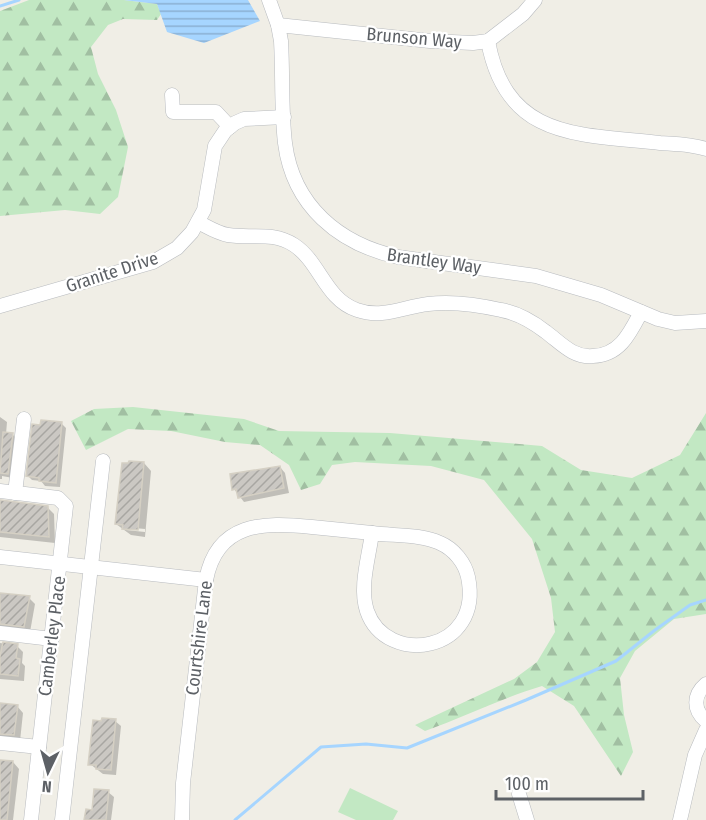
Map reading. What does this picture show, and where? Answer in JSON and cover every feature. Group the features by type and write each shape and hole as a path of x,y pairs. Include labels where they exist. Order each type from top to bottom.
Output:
{"street":[{"name":"Brantley Way","path":"269,0 281,41 285,144 290,164 297,183 318,215 335,231 375,252 536,276 601,295 657,319 675,322 706,321"},
{"name":"Brunson Way","path":"278,25 454,43 488,41 515,21 535,0"},
{"path":"488,41 492,64 510,97 525,111 545,124 577,134 706,149"},
{"path":"172,95 173,112 216,112 230,127 244,119 284,117"},
{"name":"Granite Drive","path":"0,306 153,262 177,248 198,222 207,198 215,146 219,138 230,127"},
{"path":"198,222 228,235 267,235 288,241 311,262 334,296 349,307 364,312 391,313 438,303 503,310 536,325 568,350 593,357 608,353 620,346 641,312"},
{"path":"15,493 24,419"},
{"name":"Camberley Place","path":"62,820 103,461"},
{"name":"Camberley Place","path":"0,491 58,498 66,506 31,820"},
{"name":"Courtshire Lane","path":"182,820 183,783 208,566 214,554 235,534 249,527 264,524 285,524 424,539 440,542 452,549 461,560 467,574 470,602 466,616 458,629 447,638 434,643 411,644 389,638 372,622 366,609 364,596 372,534"},
{"path":"0,557 206,580"},
{"path":"0,633 52,639"},
{"path":"706,684 698,693 696,700 699,714 706,721"},
{"path":"680,820 695,755 706,730"},
{"path":"0,743 39,747"},
{"path":"519,794 527,820"}],"green space":[{"path":"29,0 124,0 157,4 161,14 157,20 123,19 108,25 91,47 98,74 116,110 128,147 118,197 100,214 65,210 0,216 0,11"},
{"path":"133,407 244,419 279,431 390,433 542,446 581,470 632,478 680,455 706,413 706,614 674,619 635,651 620,678 624,715 633,752 621,776 574,706 542,686 425,731 415,725 514,679 537,662 555,632 551,598 532,539 484,480 431,466 355,462 332,465 320,484 301,490 289,465 260,445 225,442 171,431 128,429 86,450 71,421 94,409"},
{"path":"350,788 398,811 393,820 356,820 338,812"}],"water":[{"path":"124,0 248,0 260,21 204,43 167,32 157,4"}],"building":[{"path":"41,420 62,422 56,483 39,481 39,478 26,476 32,424 40,425"},
{"path":"3,432 13,433 8,474 0,473"},
{"path":"144,462 138,530 122,529 123,525 115,524 122,463"},
{"path":"280,466 284,488 238,498 236,489 232,490 230,474"},
{"path":"0,500 48,506 49,537 0,532"},
{"path":"0,593 30,596 24,627 0,624"},
{"path":"3,642 18,644 16,658 20,659 18,676 0,674"},
{"path":"0,703 18,705 14,735 0,734"},
{"path":"102,718 116,719 111,770 96,769 96,765 88,765 93,720 101,721"},
{"path":"0,760 13,761 7,820 0,820"},
{"path":"94,789 109,790 106,820 84,820 86,809 92,810"}],"waterway":[{"path":"0,6 19,0"},
{"path":"235,820 321,747 366,744 407,748 616,661 690,605 706,600"}]}
